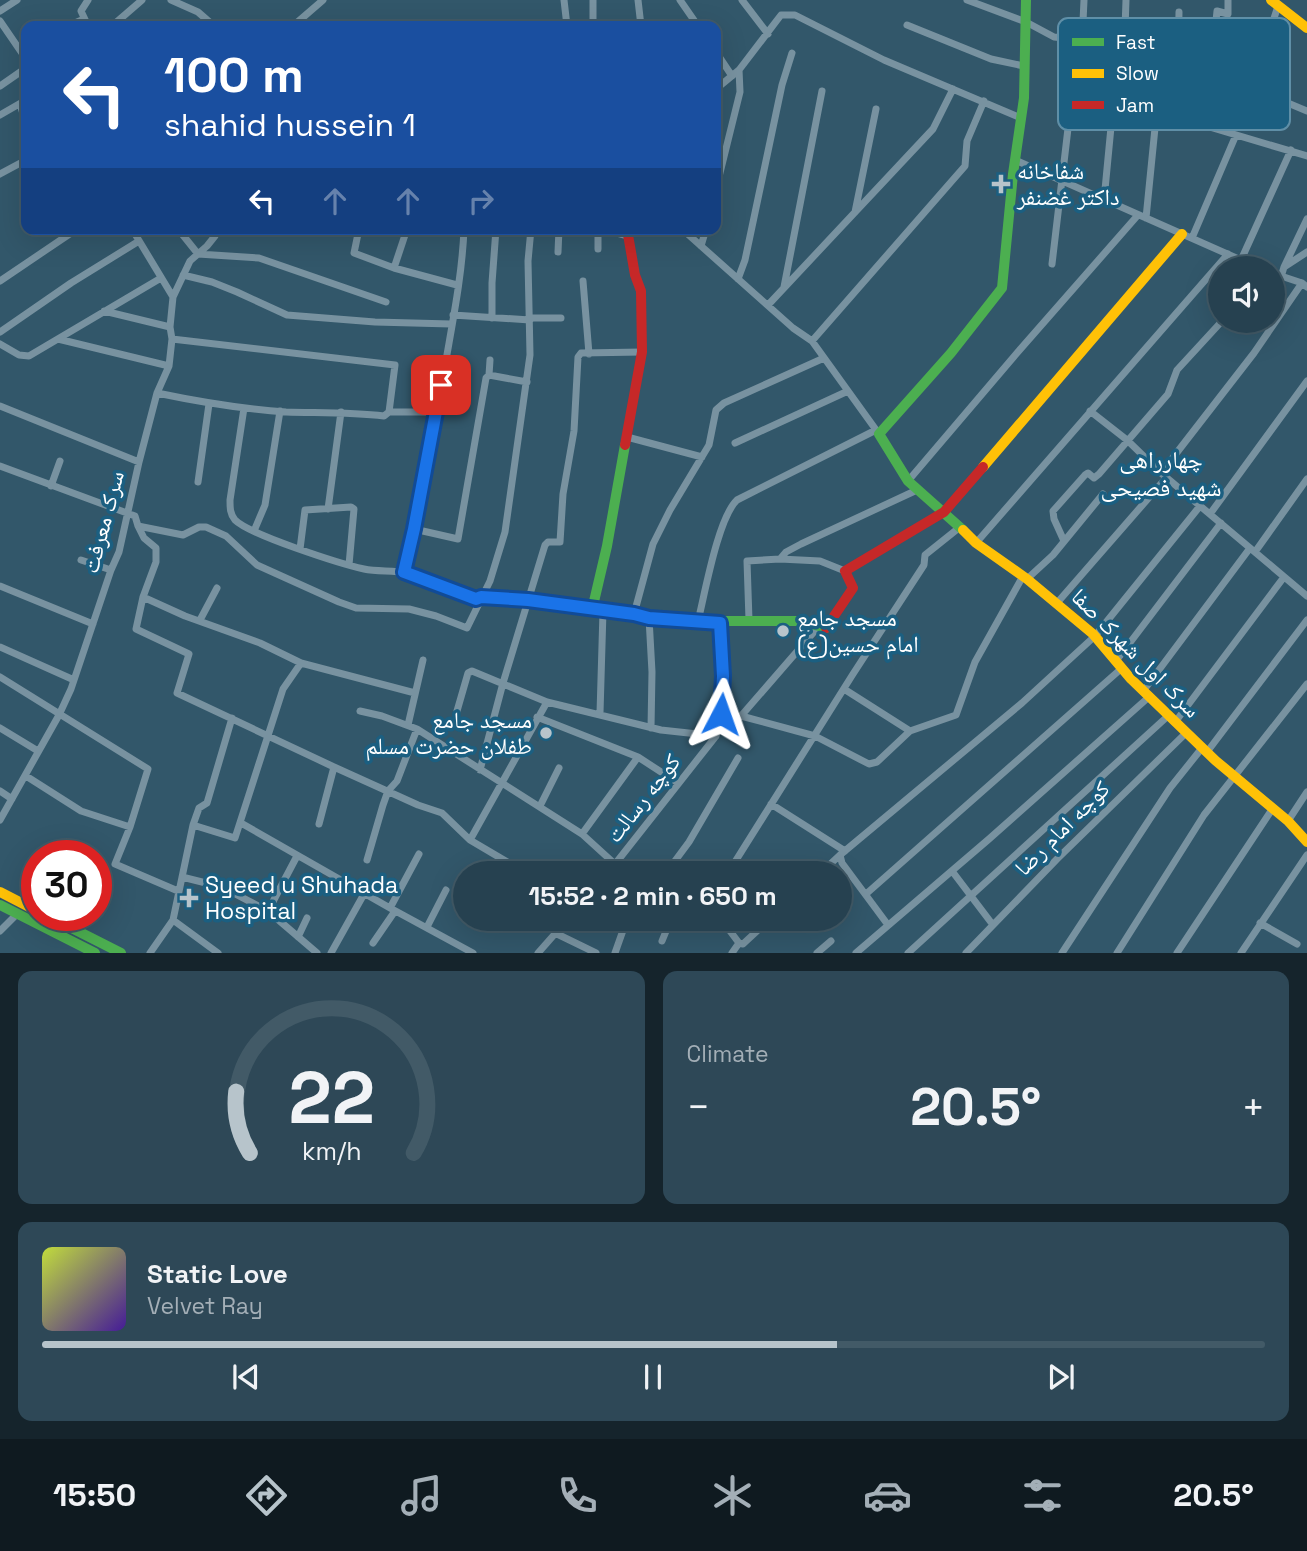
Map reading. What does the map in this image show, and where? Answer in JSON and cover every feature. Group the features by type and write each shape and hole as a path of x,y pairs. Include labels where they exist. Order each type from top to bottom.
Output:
{"street":[{"path":"0,11 17,0"},
{"path":"86,21 82,7 88,0"},
{"path":"118,21 142,0"},
{"path":"171,0 198,12 208,21"},
{"path":"299,21 323,0"},
{"path":"564,0 566,21"},
{"path":"593,0 593,21"},
{"path":"638,0 640,21"},
{"path":"680,0 695,21"},
{"path":"742,0 768,34"},
{"path":"967,0 1026,22 1058,38"},
{"path":"698,621 730,506 737,500 877,432 951,353 1002,288 1021,118 1026,0"},
{"path":"1082,18 1084,0"},
{"path":"1124,18 1126,0"},
{"path":"1216,18 1217,11 1228,13 1228,0"},
{"path":"1275,3 1307,28"},
{"path":"1178,12 1178,18"},
{"path":"721,85 735,73 781,15 795,15 884,60 1021,118"},
{"path":"0,21 21,46"},
{"path":"907,25 991,59 1024,66"},
{"path":"738,279 745,260 782,85 792,53"},
{"path":"721,58 735,73 740,92 721,169"},
{"path":"0,86 21,71"},
{"path":"768,305 933,129 953,89"},
{"path":"784,288 822,91"},
{"path":"812,341 965,166 967,141 985,102"},
{"path":"0,115 21,103"},
{"path":"1290,104 1307,111"},
{"path":"855,212 876,109"},
{"path":"1052,264 1069,130"},
{"path":"1104,200 1112,130"},
{"path":"908,481 1017,353 1142,216 1153,130"},
{"path":"1219,130 1307,156"},
{"path":"845,571 944,512 1187,236 1236,135"},
{"path":"1243,256 1291,150"},
{"path":"1015,160 1232,256"},
{"path":"0,174 21,163"},
{"path":"1285,265 1307,219"},
{"path":"0,281 68,235"},
{"path":"136,235 173,297"},
{"path":"183,235 198,254 259,258 386,302"},
{"name":"سرک معرفت","path":"0,820 59,715 74,680 119,552 157,393 169,366 173,297 190,261 211,235"},
{"path":"358,235 354,253 394,268 457,285"},
{"path":"394,268 405,235"},
{"path":"404,572 436,412 463,235"},
{"path":"492,318 496,235"},
{"path":"138,526 183,534 206,527 226,536 257,565 356,608 409,609 467,628 490,581 505,532 530,355 528,261 530,235"},
{"path":"558,252 559,235"},
{"path":"598,249 599,235"},
{"path":"600,713 597,610 642,352 641,291 627,235"},
{"path":"689,235 793,328 812,341 877,432"},
{"path":"701,246 704,235"},
{"path":"0,331 139,241"},
{"path":"1285,266 1307,252"},
{"path":"976,543 1228,254"},
{"path":"183,275 212,282 286,315 375,322 561,318"},
{"path":"0,344 19,355 29,356 161,278"},
{"path":"1057,603 1164,475 1304,285 1285,278"},
{"path":"583,281 589,354"},
{"path":"104,311 170,327"},
{"path":"1064,541 1053,511 1085,475 1088,473 1094,478 1099,474 1168,394 1177,370 1211,333"},
{"path":"57,338 169,366"},
{"path":"172,339 396,365 389,412"},
{"path":"480,770 545,545 548,542 560,541 563,494 574,431 578,357 581,353 642,352"},
{"path":"634,614 653,544 702,457 714,431 712,426 718,407 824,358"},
{"path":"414,529 455,540 460,537 490,360"},
{"path":"489,375 527,382"},
{"path":"1210,514 1307,381"},
{"path":"735,443 848,391"},
{"path":"157,393 209,404 280,411 384,416 389,412 436,412"},
{"path":"198,482 209,404"},
{"path":"0,406 139,462"},
{"path":"244,408 230,512 237,521 254,531 349,565 383,572 404,572 471,598 528,600 649,618 720,623 749,620 804,622 820,625 825,629 829,627 853,588 845,571 820,561 747,561 749,620"},
{"path":"254,531 265,505 280,411"},
{"path":"1090,411 1304,593 1307,583"},
{"path":"328,509 341,412"},
{"name":"سرک اول شهرک صفا","path":"877,432 908,481 917,490 976,543 1057,603 1095,636 1119,665 1172,718 1235,777 1288,821 1307,842"},
{"path":"627,437 702,457"},
{"path":"51,486 60,461"},
{"path":"0,466 135,516 144,538 156,548 156,562 143,597 137,631 190,653 177,693 334,767 442,813 470,840 506,861"},
{"path":"856,953 952,871 1147,693 1307,479"},
{"path":"779,559 801,544 917,490"},
{"path":"741,716 815,736 869,765 877,762 910,731 956,715 975,662 1025,578 1064,541 1103,494"},
{"path":"833,861 1022,704 1095,636 1200,506"},
{"path":"300,549 305,510 351,508 354,509 349,565"},
{"path":"866,894 1119,665 1221,523"},
{"path":"735,861 925,565 925,555 960,527"},
{"path":"81,560 111,570"},
{"path":"908,953 969,895 1172,718 1284,577"},
{"path":"0,586 93,624"},
{"path":"200,620 217,588"},
{"path":"143,597 185,616 260,643 301,663 415,693"},
{"path":"649,618 651,728"},
{"path":"1062,953 1170,788 1205,750 1307,620"},
{"path":"457,710 469,671 547,702 600,713 651,728 717,732 723,687 720,623"},
{"name":"کوچه رسالت","path":"619,861 717,732 741,716 820,625"},
{"path":"0,647 74,680"},
{"path":"408,725 423,660"},
{"path":"193,825 235,838 283,689 301,663"},
{"path":"0,677 148,769 116,866 178,891"},
{"path":"1117,953 1205,815 1307,684"},
{"path":"844,689 910,731"},
{"path":"470,840 547,702"},
{"path":"360,710 417,729 582,834 614,861"},
{"path":"537,717 638,757 678,783"},
{"path":"150,953 173,920 193,825 199,808 207,803 232,718"},
{"path":"0,728 38,751"},
{"path":"367,860 388,791 397,781 417,729"},
{"name":"کوچه امام رضا","path":"966,953 1187,732"},
{"path":"582,834 638,757"},
{"path":"675,861 738,758"},
{"path":"319,824 334,767"},
{"path":"540,806 559,768"},
{"path":"26,776 81,811 130,827"},
{"path":"0,791 12,799"},
{"path":"1288,821 1307,792"},
{"path":"771,804 842,853"},
{"path":"1177,953 1273,808"},
{"path":"241,823 473,953"},
{"path":"842,853 842,863 888,925"},
{"path":"373,943 419,854"},
{"path":"1241,953 1307,855"},
{"path":"268,911 298,856"},
{"path":"952,871 993,925"},
{"path":"182,877 222,887 268,911 317,953"},
{"path":"427,928 446,890"},
{"path":"0,892 21,903"},
{"path":"331,953 364,894"},
{"path":"0,905 95,953"},
{"path":"0,931 17,914"},
{"path":"298,937 307,918"},
{"path":"173,920 218,953"},
{"path":"1260,923 1297,944"},
{"path":"78,931 121,953"},
{"path":"615,953 623,931"},
{"path":"662,941 666,931"},
{"path":"730,931 739,943"},
{"path":"739,943 743,944 758,931"},
{"path":"538,953 555,933 596,953"},
{"path":"817,953 831,941"},
{"path":"732,953 739,943"}],"traffic: fast":[{"path":"963,530 908,481 879,434 951,353 1002,288 1013,174 1024,98 1026,0"},
{"path":"625,445 607,546 592,610 679,621 800,621 826,628"},
{"path":"0,905 95,953"},
{"path":"78,931 121,953"}],"traffic: slow":[{"path":"1271,0 1307,28"},
{"path":"983,467 1182,234"},
{"path":"963,530 1093,634 1131,679 1216,761 1288,821 1307,842"},
{"path":"0,892 21,903"}],"traffic: jam":[{"path":"625,445 642,352 641,291 635,275 628,235"},
{"path":"826,628 853,588 845,571 944,512 983,467"}],"place":[{"name":"شفاخانه داکتر غضنفر","path":"1001,184"},
{"name":"مسجد جامع امام حسین(ع)","path":"783,631"},
{"name":"مسجد جامع طفلان حضرت مسلم","path":"546,733"},
{"name":"Syeed u Shuhada Hospital","path":"189,898"}],"district":[{"name":"چهارراهی شهید فصیحی","path":"1161,473"}],"route":[{"path":"441,385 404,572 476,599 528,600 649,618 720,623 723,676 721,714"}]}
